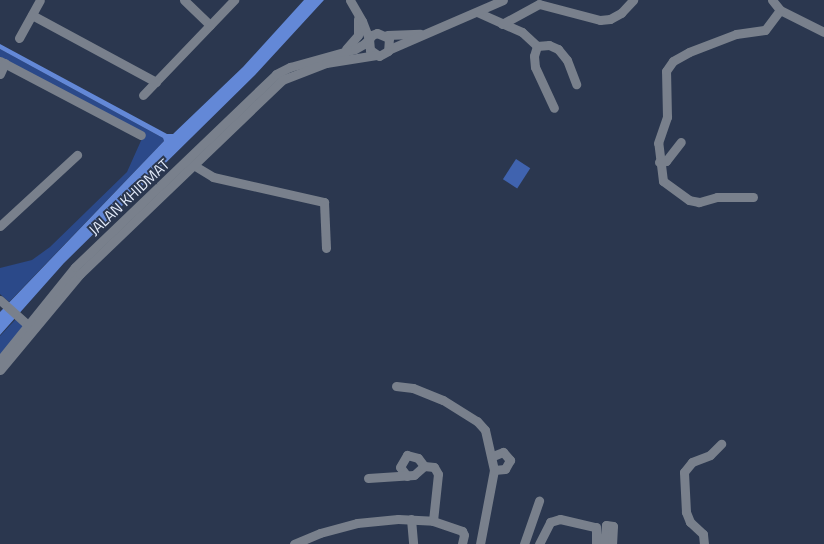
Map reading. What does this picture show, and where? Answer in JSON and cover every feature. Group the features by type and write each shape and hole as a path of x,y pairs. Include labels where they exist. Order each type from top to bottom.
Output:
{"street":[{"path":"19,38 40,0"},
{"path":"184,0 210,25"},
{"path":"143,96 234,0"},
{"path":"350,0 369,39 368,49 376,55"},
{"path":"0,370 80,274 288,75 341,60 385,54 390,49 420,34 504,0"},
{"path":"502,24 539,4 600,20 610,19 621,13 633,0"},
{"path":"772,0 780,10 824,32"},
{"path":"753,197 690,200 663,181 658,143 667,117 666,71 673,61 683,54 736,34 765,30 780,10"},
{"path":"476,12 522,32 537,46 549,45 558,49 567,60 576,84"},
{"path":"32,15 156,82"},
{"path":"360,18 384,34 390,49"},
{"path":"340,53 356,39 360,18"},
{"path":"369,39 384,34 420,34"},
{"name":"JALAN KHIDMAT","path":"0,360 75,267 276,74 290,67 355,49 369,39"},
{"path":"537,46 534,62 554,108"},
{"path":"0,74 3,62 140,135"},
{"path":"659,162 666,161 681,142"},
{"path":"0,226 77,155"},
{"path":"195,166 213,177 324,202 326,248"},
{"path":"0,300 28,325"},
{"path":"396,386 413,388 443,400 477,421 485,430 493,456 494,470 480,544"},
{"path":"704,544 703,534 690,522 686,512 684,472 692,462 710,455 721,444"},
{"path":"493,456 503,452 510,460 505,469 494,470"},
{"path":"407,476 400,467 407,455 418,458 424,466 434,467 438,474 433,521"},
{"path":"368,478 407,476 419,472 424,466"},
{"path":"524,544 539,501"},
{"path":"411,519 413,544"},
{"path":"294,544 320,533 356,523 411,519 433,521 462,531 464,535 462,544"},
{"path":"539,544 550,522 560,519 596,527 596,544"},
{"path":"604,544 606,524 613,526 612,544"}],"shaded area":[{"path":"304,0 324,0 255,75 64,263 0,335 0,312 164,141 163,138 0,49 0,44 167,134 173,134 243,67"},
{"path":"0,49 163,138 164,141 9,302 0,294 0,268 32,260 50,247 127,172 144,134 0,57"},
{"path":"15,320 20,321 23,327 0,357 0,336"}],"building":[{"path":"516,159 530,168 517,188 503,179"}]}
